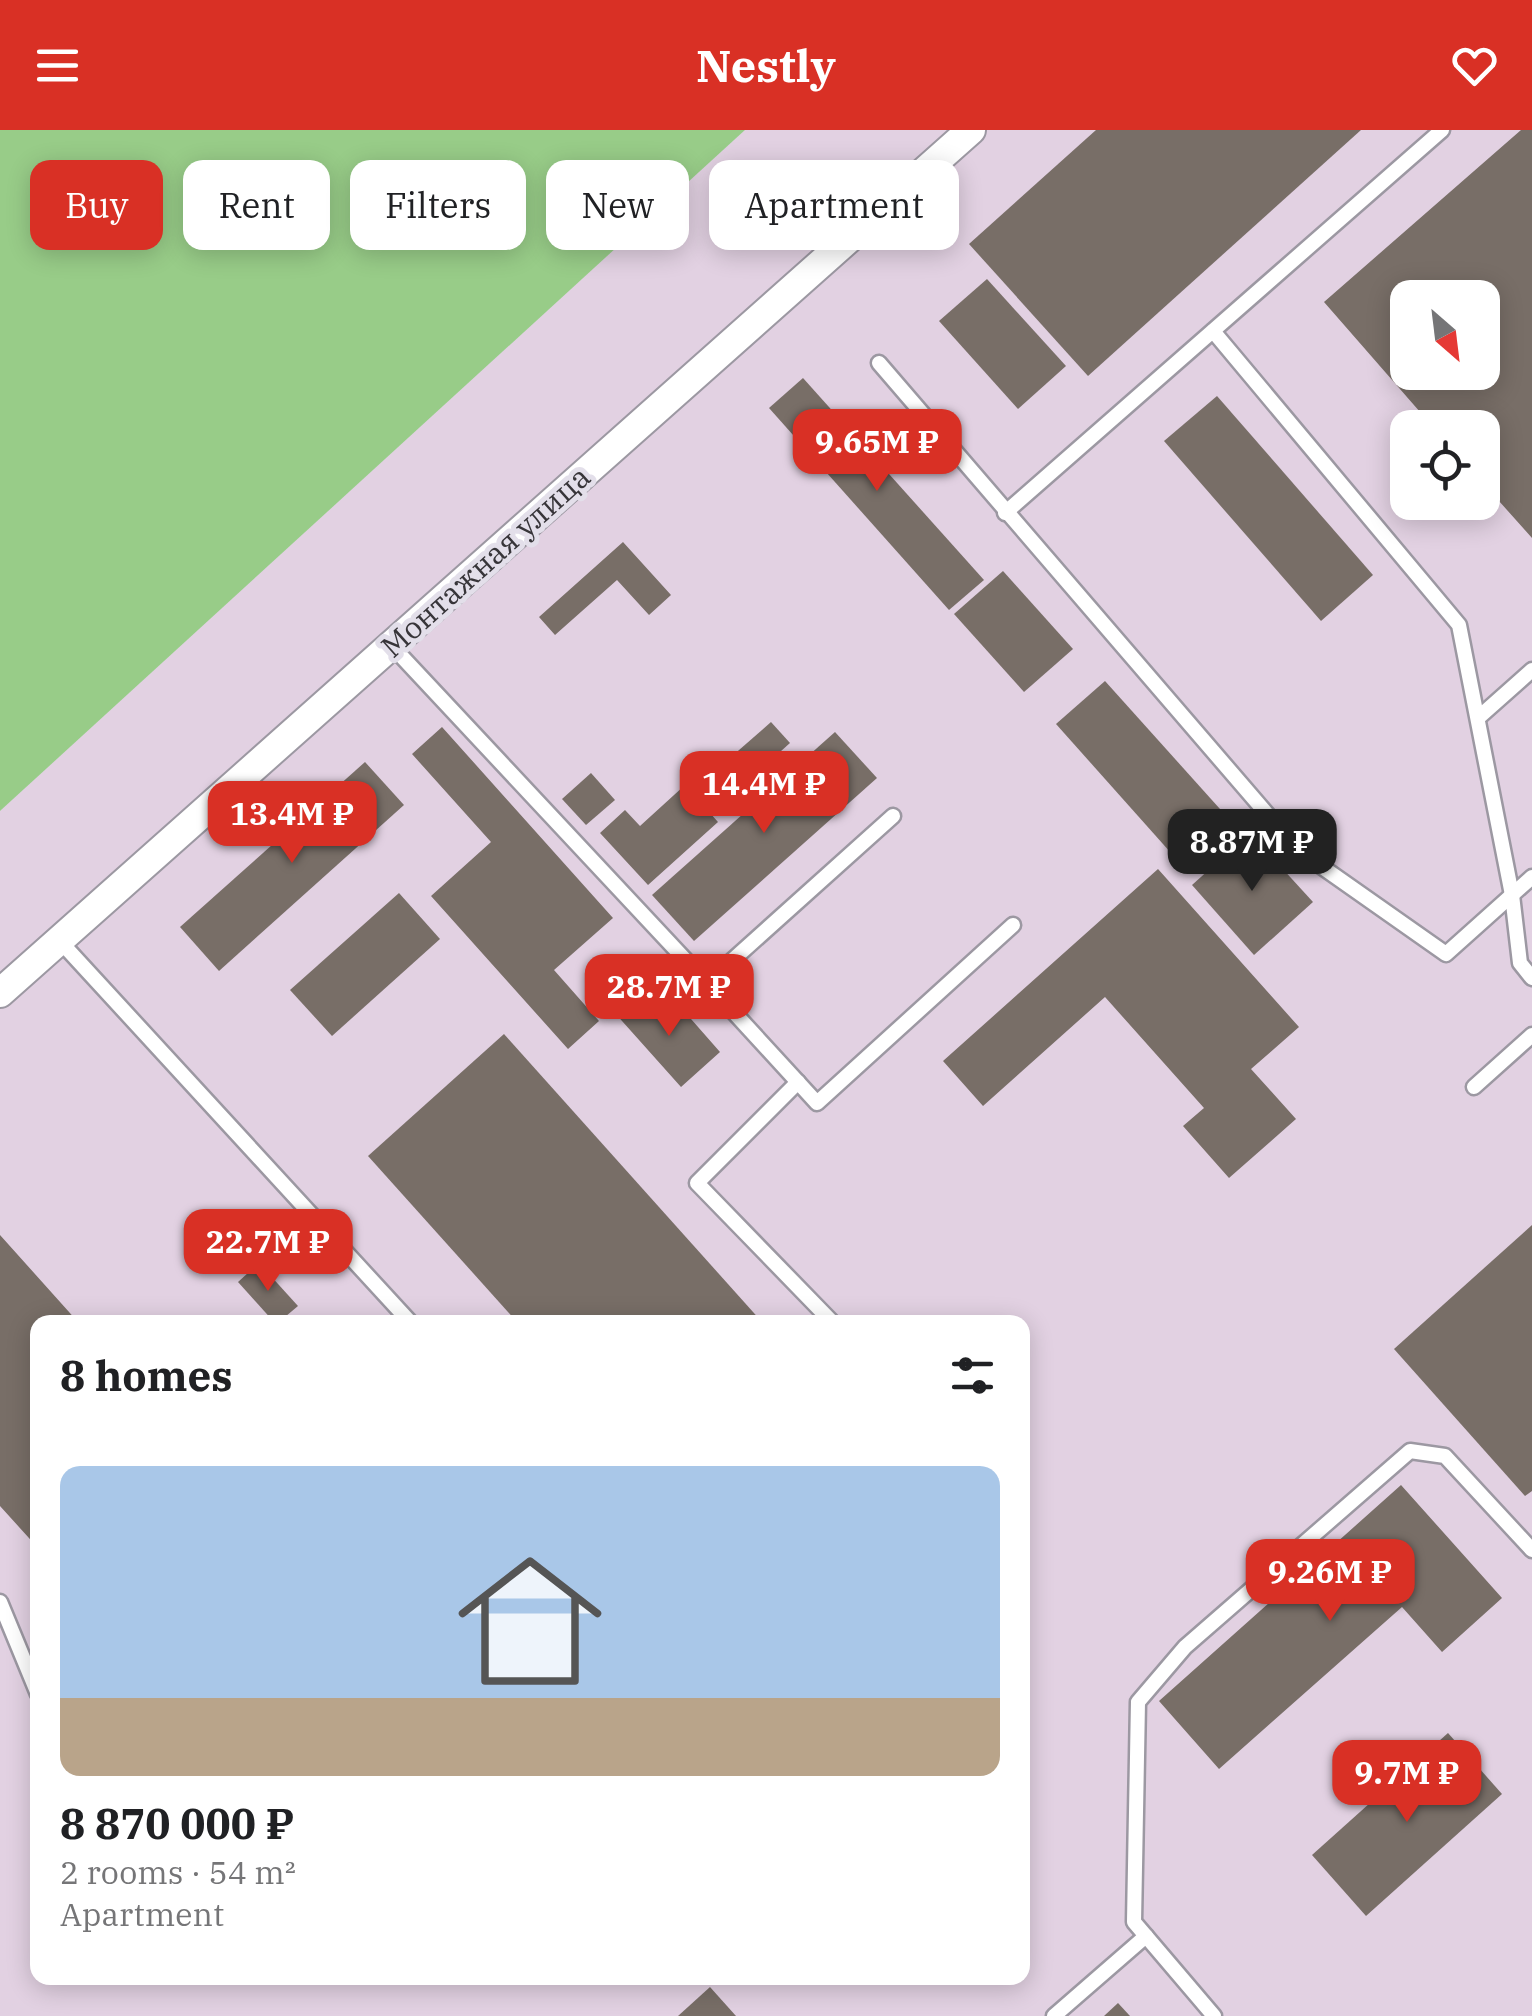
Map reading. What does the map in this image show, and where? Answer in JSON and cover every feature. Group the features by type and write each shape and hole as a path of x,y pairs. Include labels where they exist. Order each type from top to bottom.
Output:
{"street":[{"name":"Монтажная улица","path":"0,992 971,130"}],"lane":[{"path":"1005,514 1442,130"},
{"path":"1213,331 1459,625 1512,895 1520,963 1532,978"},
{"path":"879,364 1298,850 1446,954 1532,878"},
{"path":"391,646 817,1103 1013,925"},
{"path":"1478,718 1532,670"},
{"path":"707,983 893,816"},
{"path":"59,940 404,1315"},
{"path":"1474,1087 1532,1035"},
{"path":"798,1082 697,1182 825,1315"},
{"path":"1214,2016 1134,1922 1138,1702 1185,1647 1410,1451 1445,1456 1532,1550"},
{"path":"0,1602 30,1675"},
{"path":"1054,2016 1146,1936"}],"shaded area":[{"path":"745,130 1532,130 1532,2016 0,2016 0,811 614,250 689,250 689,181 709,163 709,250 959,250 959,160 712,160"}],"green space":[{"path":"0,130 745,130 689,181 689,160 546,160 546,250 614,250 0,811"}],"building":[{"path":"1096,130 1361,130 1088,376 969,244"},
{"path":"1521,130 1532,130 1532,538 1500,502 1500,410 1418,410 1401,390 1500,390 1500,280 1390,280 1390,378 1324,302"},
{"path":"987,279 1066,366 1018,409 939,321"},
{"path":"803,378 984,580 949,610 769,408"},
{"path":"1217,396 1373,575 1321,621 1164,441"},
{"path":"623,542 671,595 649,615 617,580 555,635 539,617"},
{"path":"1003,571 1073,649 1024,692 954,614"},
{"path":"1105,681 1220,809 1171,853 1056,724"},
{"path":"771,722 790,743 742,786 723,764"},
{"path":"442,727 613,918 554,970 599,1021 568,1049 431,896 491,842 412,754"},
{"path":"835,732 877,778 694,941 652,895"},
{"path":"365,762 404,805 219,971 180,927"},
{"path":"591,773 615,800 586,825 562,799"},
{"path":"685,785 718,822 648,885 600,833 625,810 640,826"},
{"path":"1250,833 1313,902 1254,955 1192,885"},
{"path":"1158,869 1299,1027 1251,1069 1296,1119 1229,1178 1183,1126 1204,1108 1105,997 983,1106 943,1061"},
{"path":"399,893 440,939 332,1036 290,990"},
{"path":"638,992 668,1025 684,1011 720,1052 681,1087 614,1012"},
{"path":"504,1034 756,1315 511,1315 368,1156"},
{"path":"1532,1225 1532,1491 1525,1496 1394,1349"},
{"path":"0,1235 72,1315 30,1315 30,1539 0,1506"},
{"path":"259,1263 298,1306 287,1315 268,1315 238,1282"},
{"path":"1401,1485 1502,1598 1442,1652 1402,1607 1219,1769 1159,1701"},
{"path":"1448,1733 1502,1794 1366,1916 1312,1855"},
{"path":"710,1987 736,2016 678,2016"},
{"path":"1118,2003 1130,2016 1104,2016"}]}
